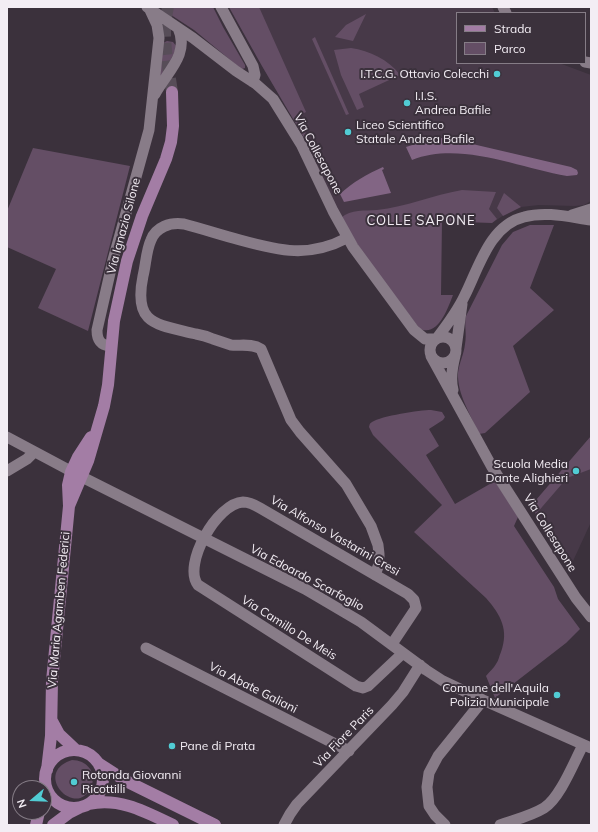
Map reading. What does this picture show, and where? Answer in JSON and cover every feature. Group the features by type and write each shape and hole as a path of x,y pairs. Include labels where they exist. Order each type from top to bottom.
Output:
{"street":[{"path":"221,7 253,66 255,74 253,82"},
{"path":"148,8 157,25 159,38"},
{"name":"Via Collesapone","path":"148,8 198,41 236,71 260,87 272,99 306,153 347,238 362,260 414,330 425,339 436,339"},
{"path":"159,38 168,30 178,28 182,39 181,48"},
{"name":"Via Ignazio Silone","path":"110,346 100,343 98,337 98,327 114,260 149,130 159,38"},
{"path":"181,48 190,41 198,41"},
{"name":"Via Ignazio Silone","path":"153,98 176,61 181,48"},
{"name":"Via Ignazio Silone","path":"82,477 90,456 106,396 110,346 117,302 132,245 144,209 166,159 171,142 173,126 172,92"},
{"path":"568,216 591,209"},
{"path":"436,339 444,336 450,338 455,343 456,351 452,360 444,364 438,362 431,356 430,347 451,318 464,296 484,254 497,235 507,226 520,218 531,216 568,216 591,220"},
{"path":"347,238 326,246 306,250 288,251 270,249 184,224 178,223 167,225 157,231 150,244 140,290 140,303 149,319 160,325 213,338 226,344 253,346 261,349 291,420 346,484 371,526 378,544 379,554 379,564 375,574"},
{"name":"Via Collesapone","path":"464,296 451,378 452,388 477,442 492,467 576,598 591,617"},
{"name":"Via Collesapone","path":"431,356 456,398"},
{"name":"Via Ignazio Silone","path":"71,472 78,457 97,427"},
{"name":"Via Edoardo Scarfoglio","path":"7,437 71,472 305,589 362,622 443,681 587,746"},
{"path":"7,471 27,459 34,452"},
{"name":"Via Maria Agamben Federici","path":"45,779 51,744 52,681 69,506 68,485 71,472"},
{"name":"Via Maria Agamben Federici","path":"69,506 82,477"},
{"name":"Via Alfonso Vastarini Cresi","path":"204,538 213,524 225,511 238,503 248,503 260,508 375,574 408,594 414,600 416,604 415,611 392,644"},
{"name":"Via Camillo De Meis","path":"204,538 194,566 194,577 198,585 356,686 363,688 368,686 403,652"},
{"name":"Via Abate Galiani","path":"146,648 349,750"},
{"name":"Via Fiore Paris","path":"284,825 294,807 397,700 420,665"},
{"path":"445,825 434,814 429,806 427,787 428,776 436,759 483,700"},
{"name":"Via Maria Agamben Federici","path":"51,714 52,722 55,728 76,750"},
{"path":"500,825 541,810 551,803 587,746"},
{"path":"173,825 141,810 108,802 67,807 54,799 46,786 45,779 50,763 61,754 76,750 87,754 98,763 131,784 215,825"},
{"path":"53,825 69,813 85,805 100,793 103,778 102,770 98,763"}],"shaded area":[{"path":"229,7 492,7 494,12 456,12 456,64 562,64 591,75 591,201 584,205 575,206 539,205 521,207 504,215 492,223 340,218 306,141"},
{"path":"443,138 571,167 577,170 578,173 577,175 567,176 490,158 450,153 431,155 412,160 406,147 431,139"},
{"path":"383,167 384,169 382,170 391,193 344,202 340,194 371,172"},
{"name":"Scuola Media Dante Alighieri","path":"591,436 591,522 573,561 530,507"}],"green space":[{"path":"167,7 213,7 245,65 245,68 240,68 194,30 165,11"},
{"path":"229,7 259,7 306,112 298,116 309,140 306,141"},
{"path":"366,14 353,41 335,37 346,25"},
{"path":"315,37 349,114 346,115 312,39"},
{"path":"167,41 173,42 177,47 162,77 158,76 163,43"},
{"path":"351,48 365,51 384,60 400,75 359,94 364,107 357,110 341,75 334,50"},
{"path":"33,148 130,166 88,331 38,308 56,269 7,247 7,211"},
{"path":"462,190 496,192 489,209 497,219 492,223 442,221 441,295 453,295 445,314 437,325 432,329 420,329 366,258 341,218 349,213 409,204"},
{"path":"504,193 521,207 503,216 497,208"},
{"path":"530,225 554,225 530,288 554,310 513,346 530,392 485,433 479,434 462,397 458,381 458,373 466,340 466,316 502,245 513,232"},
{"path":"431,410 442,412 445,417 429,429 439,446 426,455 455,504 495,481 518,517 514,526 554,587 558,599 580,629 566,643 495,698 486,676 494,667 501,652 504,637 502,623 496,611 486,598 414,532 442,505 373,435 369,427 372,422 383,418 410,412"},
{"path":"591,436 591,469 567,478 536,514 530,507"},
{"path":"72,760 82,762 86,765 92,772 93,776 91,787 84,796 76,799 61,791 56,783 56,774 60,766"}],"tunnel":[{"path":"168,7 165,39 172,92"}],"place":[{"name":"I.T.C.G. Ottavio Colecchi","path":"497,74"},
{"name":"I.I.S. Andrea Bafile","path":"407,103"},
{"name":"Liceo Scientifico Statale Andrea Bafile","path":"348,132"},
{"name":"Scuola Media Dante Alighieri","path":"576,471"},
{"name":"Comune dell'Aquila Polizia Municipale","path":"557,695"},
{"name":"Pane di Prata","path":"172,746"},
{"name":"Rotonda Giovanni Ricottilli","path":"74,782"}],"district":[{"name":"COLLE SAPONE","path":"421,221"}]}
